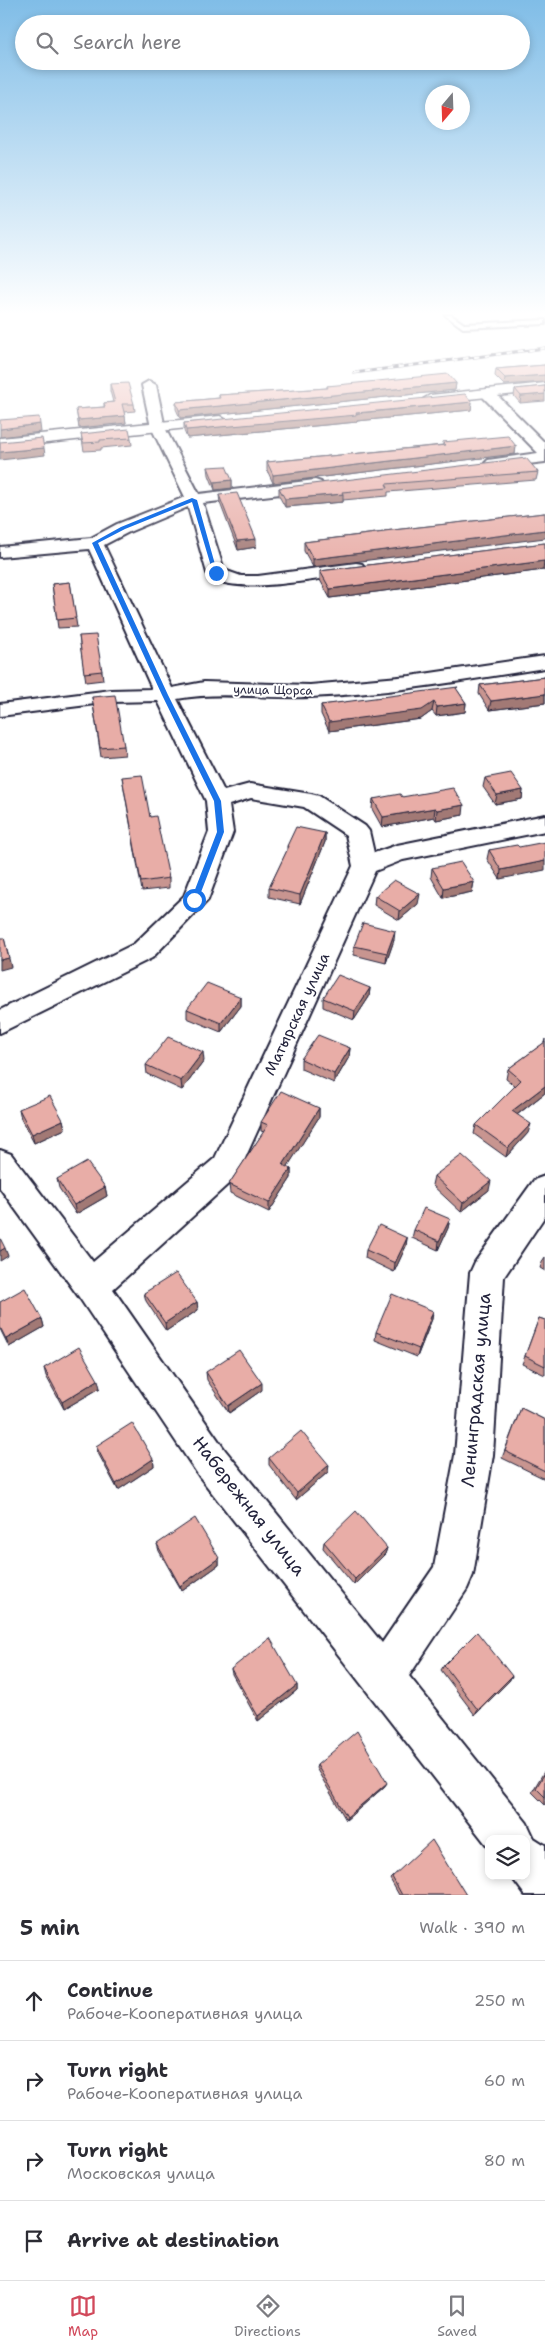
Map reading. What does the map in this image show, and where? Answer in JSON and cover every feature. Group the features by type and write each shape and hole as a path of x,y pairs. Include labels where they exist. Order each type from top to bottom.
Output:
{"main road":[{"path":"0,443 159,429 236,419"}],"street":[{"path":"153,403 159,429 194,500 216,573 239,581 258,581 377,566"},
{"path":"497,403 545,452"},
{"path":"477,465 545,457"},
{"path":"0,552 95,543 123,528 194,500 330,483"},
{"path":"0,1022 143,951 194,900 221,832 217,801 165,695 95,543"},
{"name":"улица Щорса","path":"0,710 111,696 165,695 204,688 310,691 410,682 545,662"},
{"path":"217,801 250,791 312,801 356,831 365,866 397,853 545,823"},
{"name":"Матырская улица","path":"91,1286 226,1167 365,866"},
{"name":"Набережная улица","path":"0,1163 91,1286 212,1463 384,1676 508,1835"},
{"name":"Ленинградская улица","path":"384,1676 453,1575 474,1455 487,1273 545,1190"},
{"path":"530,1863 545,1882"}],"building":[{"path":"104,403 134,404 122,404 125,416 78,420 76,409 105,407"},
{"path":"177,403 246,403 179,410"},
{"path":"374,403 457,403 356,413 357,415 186,430 184,423"},
{"path":"39,417 40,424 0,429 0,420"},
{"path":"129,429 131,438 100,440 100,442 83,443 81,434"},
{"path":"508,436 516,446 273,475 267,462 446,445 443,442"},
{"path":"42,438 44,448 0,452 0,442"},
{"path":"526,458 538,472 386,484 388,488 285,499 279,488"},
{"path":"226,466 232,480 214,482 208,467"},
{"path":"237,493 256,539 237,541 219,495"},
{"path":"545,513 545,530 313,559 304,542 384,531"},
{"path":"545,543 545,562 330,589 320,571"},
{"path":"70,582 76,618 57,620 52,584"},
{"path":"96,635 102,671 84,673 79,636"},
{"path":"545,677 545,694 491,701 480,685"},
{"path":"458,687 456,688 466,703 437,707 434,702 422,710 329,722 321,705"},
{"path":"115,695 124,746 100,748 92,697"},
{"path":"511,773 523,790 497,795 485,778"},
{"path":"142,775 150,817 156,816 169,878 141,882 122,777"},
{"path":"453,788 464,805 383,817 373,799 400,794 402,797"},
{"path":"296,827 325,833 300,895 269,888"},
{"path":"545,842 545,861 501,870 489,850 517,845 519,847"},
{"path":"461,862 474,882 444,888 432,868"},
{"path":"394,880 420,894 400,911 375,896"},
{"path":"363,923 395,931 387,953 354,946"},
{"path":"0,938 4,938 9,958 0,960"},
{"path":"338,975 370,988 355,1011 323,998"},
{"path":"207,983 241,997 221,1023 187,1009"},
{"path":"318,1035 350,1048 334,1074 301,1059"},
{"path":"168,1037 203,1052 181,1081 146,1065"},
{"path":"545,1042 545,1086 512,1111 531,1124 508,1148 476,1125 521,1080 508,1069"},
{"path":"281,1091 319,1108 283,1165 291,1169 269,1203 229,1184 268,1125 261,1122"},
{"path":"50,1096 63,1120 32,1134 19,1109"},
{"path":"462,1155 491,1181 463,1203 434,1176"},
{"path":"87,1162 105,1187 74,1205 57,1179"},
{"path":"424,1208 450,1219 439,1241 414,1230"},
{"path":"379,1225 407,1238 395,1263 366,1250"},
{"path":"0,1238 5,1248 0,1251"},
{"path":"176,1273 197,1302 165,1323 144,1293"},
{"path":"25,1288 42,1319 6,1339 0,1327 0,1302"},
{"path":"392,1294 433,1311 419,1349 376,1332"},
{"path":"539,1318 545,1320 545,1366 525,1356"},
{"path":"79,1347 98,1380 62,1402 44,1368"},
{"path":"239,1350 262,1383 228,1406 206,1372"},
{"path":"521,1408 545,1420 545,1471 505,1451"},
{"path":"132,1423 153,1459 116,1484 96,1446"},
{"path":"301,1431 329,1465 297,1493 269,1458"},
{"path":"356,1511 387,1548 355,1579 324,1542"},
{"path":"195,1518 219,1558 180,1586 157,1544"},
{"path":"477,1632 512,1676 478,1710 444,1665"},
{"path":"270,1638 297,1685 258,1716 231,1669"},
{"path":"357,1731 387,1783 347,1817 317,1765"},
{"path":"545,1773 545,1797 536,1788"},
{"path":"432,1840 466,1895 402,1895 392,1877"}],"route":[{"path":"194,900 221,832 217,801 165,695 95,543 123,528 194,500 216,573"}]}
